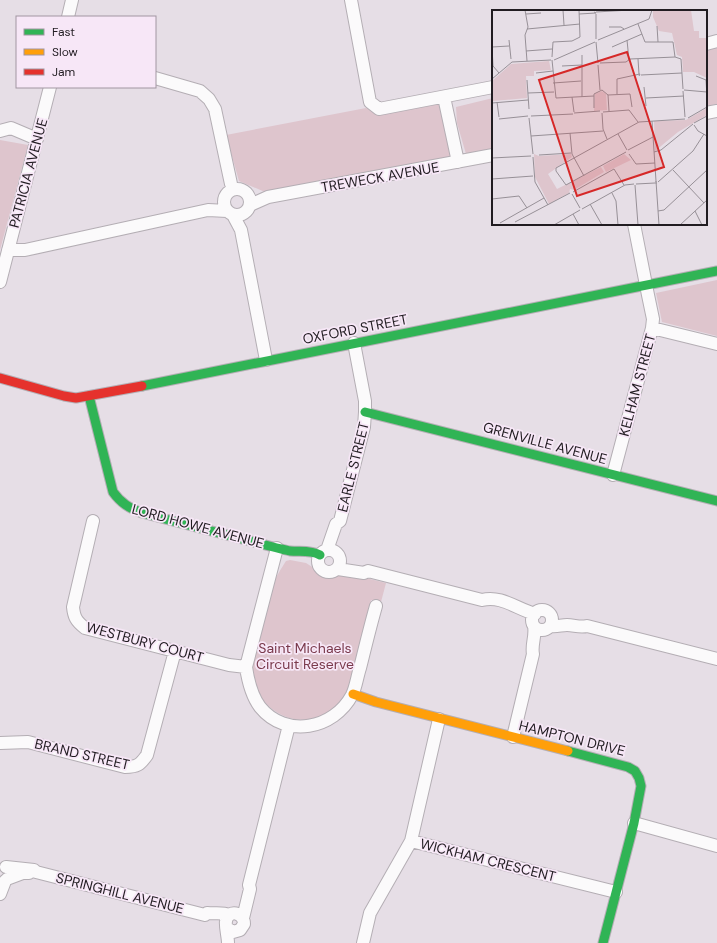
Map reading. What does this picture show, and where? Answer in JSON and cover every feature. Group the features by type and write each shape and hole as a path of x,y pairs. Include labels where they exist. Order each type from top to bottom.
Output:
{"street":[{"path":"68,16 72,0"},
{"path":"351,0 370,102 379,110 492,87"},
{"path":"707,44 717,41"},
{"path":"156,78 200,91 209,99 215,109 231,184"},
{"name":"PATRICIA AVENUE","path":"0,282 50,88"},
{"path":"444,97 458,162"},
{"path":"707,113 717,111"},
{"path":"0,132 11,128 37,139"},
{"name":"TREWECK AVENUE","path":"8,250 25,250 208,210 238,206 268,197 492,156"},
{"path":"238,206 241,230 266,360"},
{"name":"KELHAM STREET","path":"613,476 653,320 634,225"},
{"name":"OXFORD STREET","path":"0,378 76,398 717,271"},
{"path":"652,328 717,344"},
{"name":"EARLE STREET","path":"330,558 336,524 340,521 364,427 366,412 354,343"},
{"name":"LORD HOWE AVENUE","path":"89,396 113,492 118,500 127,507 142,513 292,551 294,555 330,558 365,567 368,571 482,600 486,604 501,608 527,622 541,622 556,627 567,625 581,628 587,626 717,659"},
{"name":"GRENVILLE AVENUE","path":"366,412 613,476 717,501"},
{"name":"WESTBURY COURT","path":"93,521 73,607 74,616 77,622 85,628 229,665 246,667"},
{"path":"277,548 246,667 249,684 254,698 268,715 289,725 313,726 334,716 344,707 353,694 376,606"},
{"path":"513,738 533,654 537,651 544,634 541,622"},
{"name":"BRAND STREET","path":"0,743 28,742 125,767 135,767 142,762 147,755 175,651"},
{"name":"HAMPTON DRIVE","path":"353,694 376,702 439,719 628,767 635,771 641,786 634,823 603,943"},
{"name":"WICKHAM CRESCENT","path":"439,719 411,841 616,892"},
{"path":"228,943 234,908 246,887 250,885 289,725"},
{"path":"634,823 717,846"},
{"path":"363,943 370,913 411,841"},
{"name":"SPRINGHILL AVENUE","path":"4,875 36,872 205,915 205,917 231,920 233,932 240,930 235,943"},
{"path":"0,894 4,875"}],"green space":[{"path":"717,46 717,104 707,106 707,49"},
{"path":"492,98 492,149 466,154 457,123 456,107"},
{"path":"439,104 452,159 265,192 239,181 226,135 366,108 380,114"},
{"path":"0,140 28,145 0,250"},
{"path":"717,280 717,336 662,322 656,293"},
{"name":"Saint Michaels Circuit Reserve","path":"290,560 306,563 326,576 350,574 386,583 381,602 371,600 356,662 344,697 331,711 319,717 305,720 292,718 279,713 267,705 259,693 253,679 256,648 269,596 278,574 286,561"}],"traffic: fast":[{"path":"142,386 717,271"},
{"path":"89,396 113,492 126,505 142,513 277,548 290,551 313,552 320,555"},
{"path":"365,412 717,501"},
{"path":"568,751 628,767 635,771 641,786 634,823 603,943"}],"traffic: slow":[{"path":"353,694 376,702 568,751"}],"traffic: jam":[{"path":"0,378 76,398 142,386"}]}
